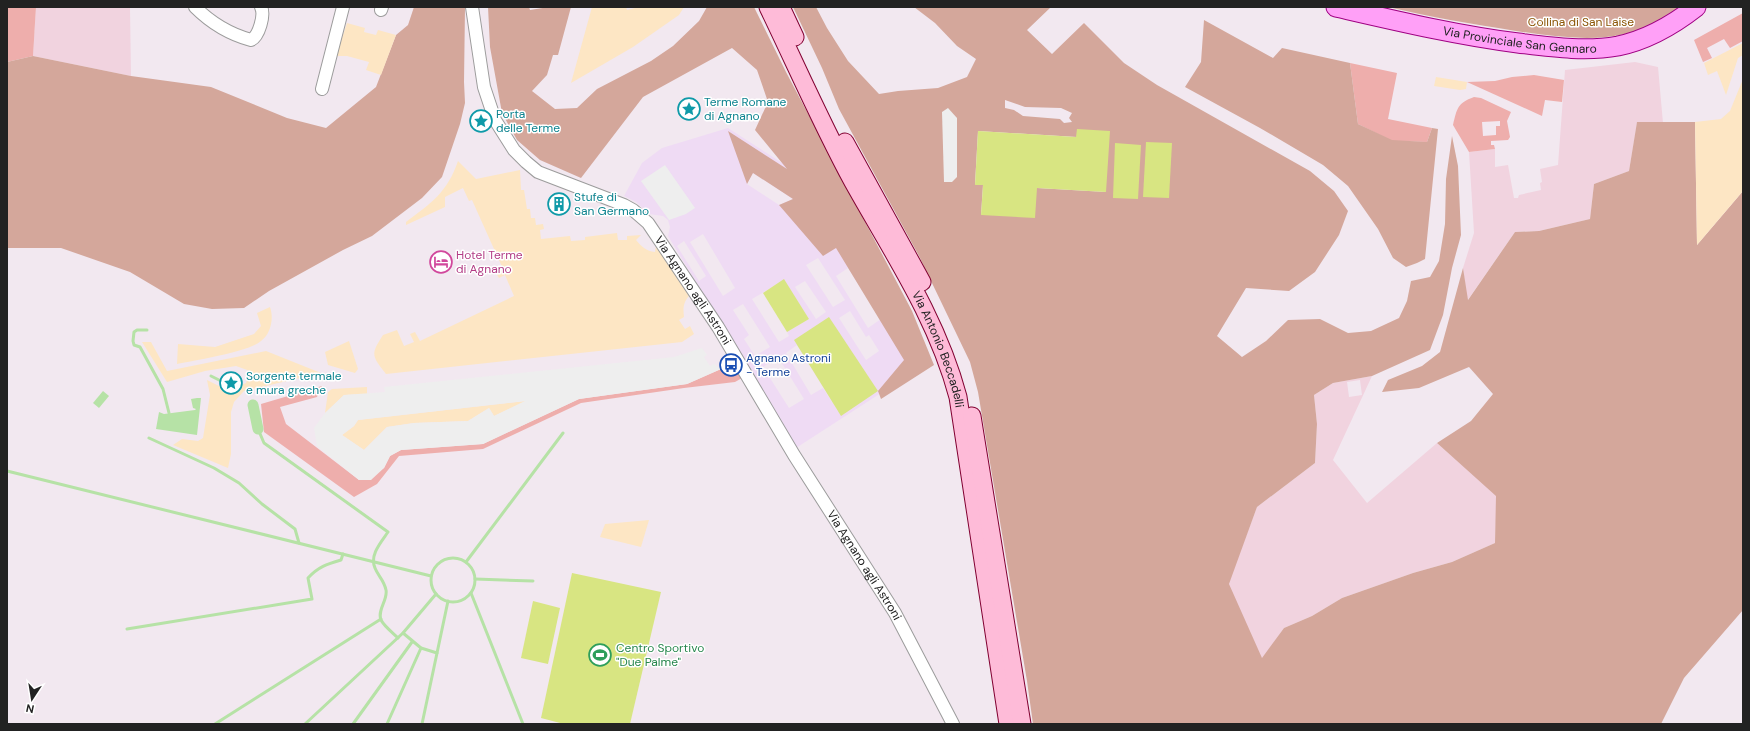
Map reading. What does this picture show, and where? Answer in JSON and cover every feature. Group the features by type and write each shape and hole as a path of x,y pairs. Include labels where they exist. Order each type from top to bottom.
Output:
{"main road":[{"name":"Via Antonio Beccadelli","path":"768,7 852,179 927,312 947,359 958,397 1008,724"},
{"name":"Via Antonio Beccadelli","path":"781,7 846,142 924,286 956,355 971,410 1022,724"},
{"name":"Via Provinciale San Gennaro","path":"1336,7 1463,35 1556,48 1582,49 1610,47 1632,43 1661,31 1696,7"}],"street":[{"path":"195,7 206,18 228,32 251,40 257,34 263,16 263,10 261,7"},
{"path":"322,88 340,26 343,7"},
{"name":"Via Agnano agli Astroni","path":"472,7 484,87 495,120 506,140 526,162 538,172 624,205 633,210 648,224 718,327 794,454 895,613 953,724"}],"shaded area":[{"path":"7,7 36,7 33,56 7,62"},
{"path":"36,7 130,7 131,76 33,56"},
{"path":"592,7 626,7 627,10 635,7 684,7 679,15 633,47 571,83"},
{"path":"1743,13 1743,41 1730,48 1724,39 1707,48 1712,58 1703,62 1694,40"},
{"path":"347,23 365,28 364,32 376,35 378,30 396,35 381,75 366,70 369,62 347,56 336,56"},
{"path":"1743,43 1743,55 1738,58 1726,95 1717,71 1708,75 1704,63"},
{"path":"1635,62 1658,67 1663,123 1637,123 1629,171 1594,184 1590,219 1539,231 1515,232 1467,301 1463,268 1474,233 1469,152 1495,149 1495,167 1508,165 1514,198 1518,198 1519,195 1541,190 1540,183 1542,182 1540,169 1558,165 1565,70"},
{"path":"1350,63 1397,73 1388,119 1432,128 1427,142 1392,141 1358,124"},
{"path":"1534,75 1564,80 1562,102 1545,100 1542,116 1467,82 1495,81 1512,77"},
{"path":"1436,77 1467,82 1466,89 1460,90 1434,86"},
{"path":"1743,79 1743,191 1697,245 1695,122 1721,119 1730,111"},
{"path":"1474,97 1481,98 1511,112 1507,121 1510,137 1508,140 1491,141 1491,145 1494,145 1495,149 1469,152 1453,125 1459,107 1468,99","holes":["1500,121 1500,126 1496,126 1496,135 1483,136 1482,122"]},
{"path":"948,108 957,118 957,177 952,182 944,182 942,112"},
{"path":"728,128 790,168 908,361 881,393 796,448 668,236 670,227 668,220 663,216 649,214 636,202 624,196 642,163 662,148","holes":["753,173 793,199 779,205 747,184","703,234 735,288 723,296 690,242","684,241 706,276 699,281 677,246","818,258 845,300 833,307 806,265","848,268 881,319 868,328 836,276","784,280 809,319 787,332 789,336 779,342 752,299","805,281 826,312 816,319 795,287","743,304 770,347 755,356 744,339 749,335 733,310","850,311 866,337 869,335 879,351 866,360 839,318","794,340 841,416 823,388 811,395 786,353 797,345","778,357 804,399 789,408 763,367"]},
{"path":"1077,129 1110,131 1106,192 1037,188 1035,218 981,215 983,185 975,185 978,131 1076,137"},
{"path":"1146,142 1172,143 1169,198 1143,197"},
{"path":"1115,143 1141,145 1138,199 1113,198"},
{"path":"458,161 476,179 520,170 521,190 524,190 527,209 530,209 531,218 535,218 536,225 543,224 544,229 540,230 541,239 570,236 571,241 585,240 585,237 617,233 618,240 627,240 627,236 641,235 636,240 642,247 649,251 655,252 656,246 689,296 684,306 684,317 679,320 685,329 690,326 694,334 682,342 386,374 375,359 374,355 376,347 383,335 397,330 404,346 414,342 410,334 415,332 420,341 514,296 505,275 499,278 496,273 503,269 472,200 469,201 463,188 445,197 445,207 406,225 406,222 431,203 443,189 454,172"},
{"path":"665,165 695,208 686,214 669,220 641,181"},
{"path":"784,279 809,319 787,332 763,293"},
{"path":"270,307 272,316 271,326 261,341 245,349 177,364 178,344 215,347 254,334 261,326 257,313"},
{"path":"829,317 878,391 841,416 794,340"},
{"path":"349,341 358,369 355,373 328,365 325,352"},
{"path":"142,342 151,342 167,371 266,351 321,373 244,391 234,402 231,412 231,454 228,468 173,445 182,439 198,441 203,438 210,395 207,380 227,390 246,383 250,371 236,366 205,371 167,382"},
{"path":"702,348 707,355 704,357 710,366 714,364 721,369 687,384 579,399 483,444 401,450 390,456 384,468 371,480 359,480 317,446 314,428 325,413 344,395 385,392 384,387 674,357","holes":["525,401 494,416 489,408 468,421 414,423 387,427 364,450 342,435 354,426 358,420"]},
{"path":"734,366 742,378 735,382 581,403 483,449 399,456 377,484 354,497 264,432 261,404 322,386 317,397 280,407 286,424 359,480 384,468 390,456 401,450 483,444 579,399 687,384 721,369"},
{"path":"1372,376 1333,460 1367,503 1437,443 1497,496 1495,543 1452,562 1413,573 1342,598 1312,616 1284,628 1262,659 1228,584 1257,507 1315,463 1317,424 1314,395 1333,383","holes":["1360,380 1362,395 1349,397 1347,382"]},
{"path":"367,387 367,394 344,395 325,413 328,392 332,389"},
{"path":"103,391 109,396 99,408 93,403"},
{"path":"201,398 197,435 156,429 159,412 164,414 195,410 196,409 193,408 191,399"},
{"path":"526,401 494,416 489,408 468,421 414,423 387,427 364,450 342,435 354,426 358,420"},
{"path":"649,520 641,547 600,537 605,524"},
{"path":"572,573 661,592 630,724 564,724 541,718"},
{"path":"533,601 560,608 548,664 521,658"}],"green space":[{"path":"414,7 465,7 465,103 460,124 442,177 422,198 372,236 343,250 269,291 244,308 212,309 184,304 130,272 61,248 7,248 7,62 33,56 131,76 211,87 287,118 326,128 376,87 396,35 408,25"},
{"path":"488,7 529,7 530,10 549,7 571,7 558,55 553,55 547,75 532,91 555,109 577,108 597,89 651,61 673,46 699,21 707,7 754,7 786,72 912,311 934,365 881,399 878,391 904,360 836,248 823,256 779,205 793,199 753,173 747,184 728,131 787,169 755,130 768,102 757,70 732,48 643,97 581,178 540,160 517,140 502,113 490,47"},
{"path":"793,7 816,7 827,28 848,61 879,94 938,88 967,77 976,59 957,46 935,23 914,7 1051,7 1027,30 1052,54 1084,23 1124,63 1157,85 1310,171 1334,191 1348,211 1339,235 1315,272 1289,291 1246,288 1217,336 1242,357 1266,341 1288,320 1320,319 1348,333 1371,331 1399,318 1407,301 1411,281 1430,277 1439,261 1445,224 1446,179 1452,136 1458,166 1461,235 1452,268 1443,315 1430,350 1372,376 1333,383 1314,395 1317,424 1315,463 1257,507 1229,584 1262,658 1284,628 1312,616 1342,598 1413,573 1452,562 1495,543 1496,496 1437,443 1471,421 1493,394 1469,367 1419,388 1382,392 1388,380 1422,366 1440,352 1463,268 1468,300 1515,232 1539,231 1590,219 1594,184 1629,171 1637,122 1695,122 1697,245 1743,191 1743,610 1684,678 1661,724 1033,724 978,392 970,362 919,256 839,109 822,68","holes":["1005,100 1025,107 1061,108 1072,113 1069,118 1072,122 1064,123 1060,119 1023,116 1014,110 1005,108","1077,129 1106,192 1037,188 981,215 983,185 975,184 978,131 1077,137"]},
{"name":"Collina di San Laise","path":"1388,7 1682,7 1655,23 1633,32 1598,38 1584,38 1516,31"},
{"path":"1204,20 1273,58 1282,48 1350,63 1358,124 1392,140 1427,142 1432,128 1438,129 1425,259 1406,267 1393,258 1378,229 1348,186 1323,165 1260,128 1185,87 1201,62"}],"waterway":[{"path":"147,330 137,330 134,332 134,345 140,347 163,389 169,413"},
{"path":"211,376 231,386"},
{"path":"253,405 258,429"},
{"path":"258,429 264,443 388,532 377,548 374,563 376,571 384,583 386,590 386,598 380,612 381,620 398,638"},
{"path":"466,562 563,433"},
{"path":"149,438 214,468 239,483 262,504 295,529 299,543"},
{"path":"7,471 431,576"},
{"path":"127,629 312,599 308,578 323,566 341,560 343,554"},
{"path":"453,558 465,562 471,568 475,580 471,592 465,598 453,602 441,598 435,592 431,580 435,568 441,562 453,558"},
{"path":"475,579 533,581"},
{"path":"471,593 523,724"},
{"path":"305,724 403,633 436,594"},
{"path":"422,724 448,601"},
{"path":"215,724 381,619"},
{"path":"403,633 421,648 437,653"},
{"path":"353,724 412,642"},
{"path":"387,724 421,648"}],"place":[{"name":"Terme Romane di Agnano","path":"689,109"},
{"name":"Porta delle Terme","path":"481,121"},
{"name":"Stufe di San Germano","path":"559,204"},
{"name":"Hotel Terme di Agnano","path":"441,262"},
{"name":"Agnano Astroni - Terme","path":"731,365"},
{"name":"Sorgente termale e mura greche","path":"231,383"},
{"name":"Centro Sportivo \"Due Palme\"","path":"600,655"}]}
